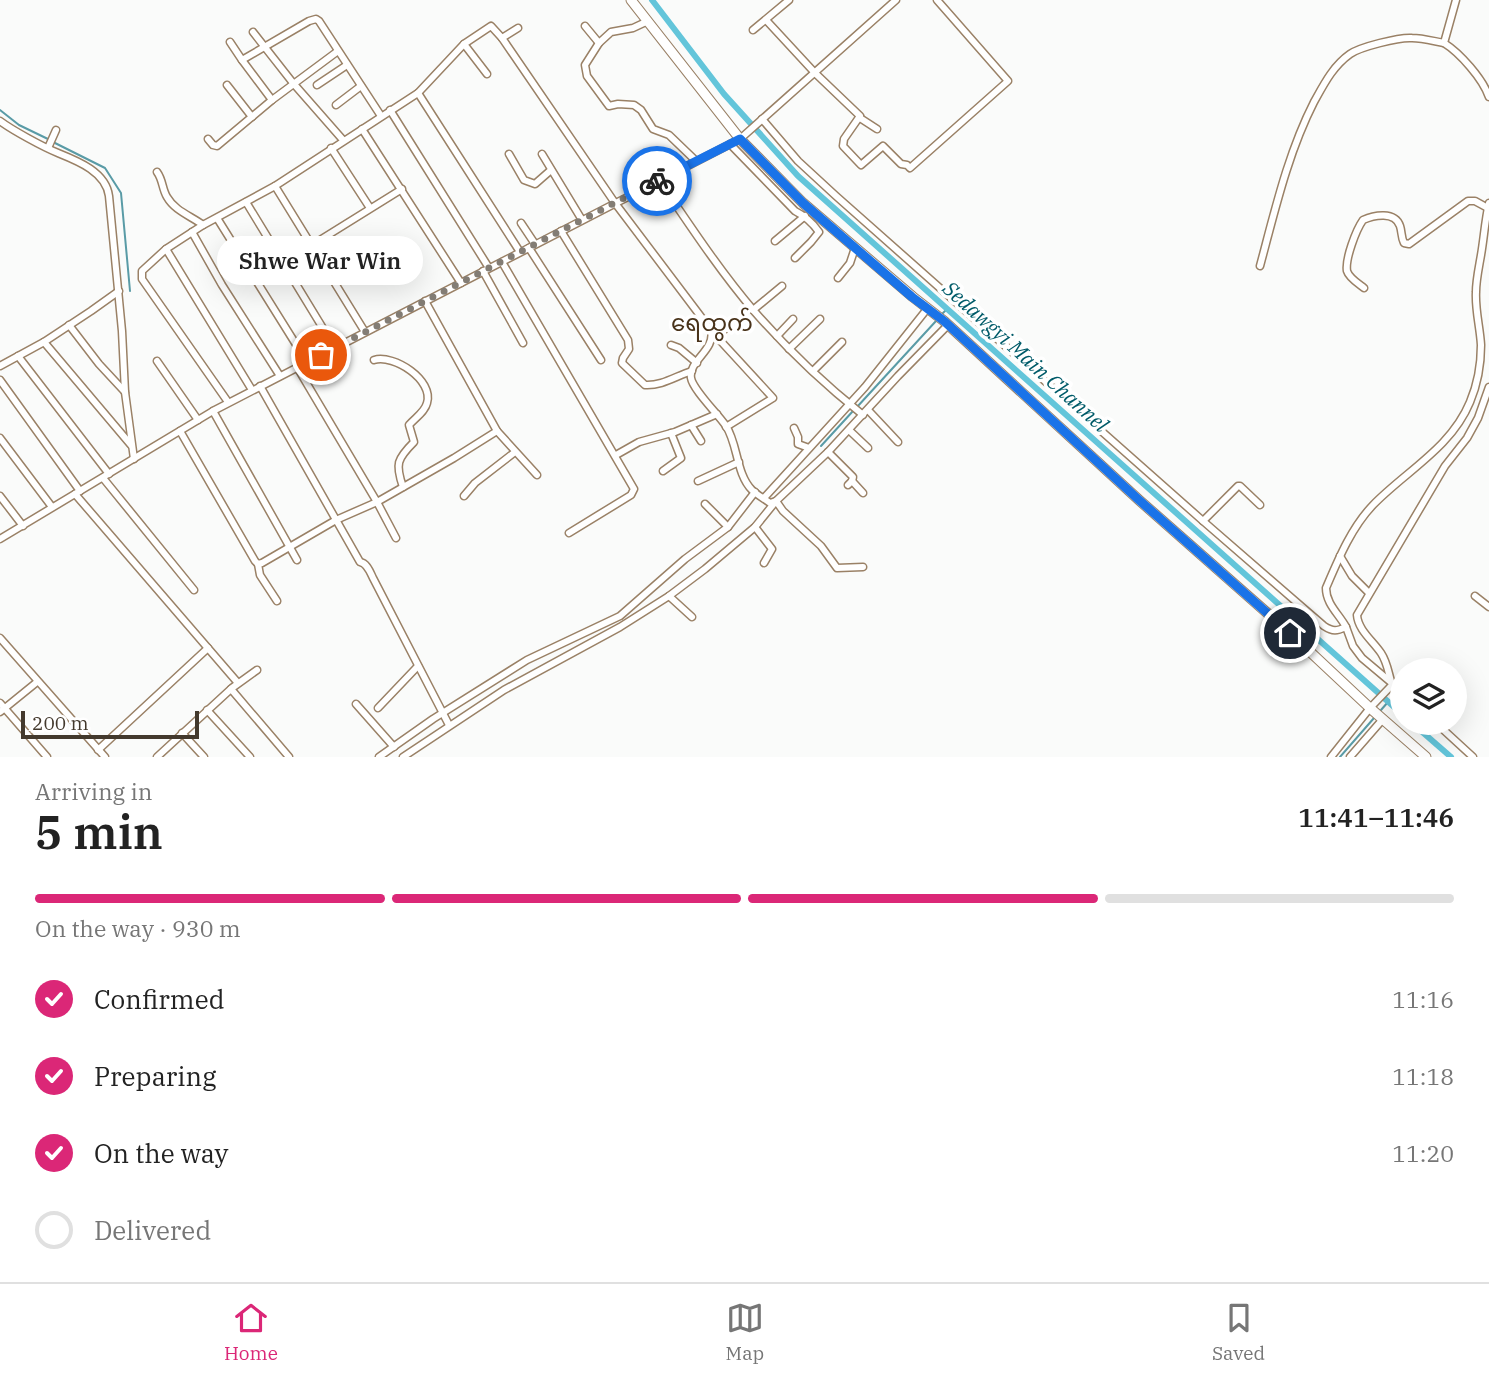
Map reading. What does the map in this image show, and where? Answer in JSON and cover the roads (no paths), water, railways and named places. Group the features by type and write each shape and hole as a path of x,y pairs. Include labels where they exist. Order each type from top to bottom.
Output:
{"street":[{"path":"631,0 743,137 803,203 946,323 1426,757"},
{"path":"753,30 789,0"},
{"path":"0,539 228,402 743,137 896,0"},
{"path":"860,118 844,139 844,149 860,165 883,146 901,164 910,168 1007,83 1008,78 937,0"},
{"path":"1444,43 1456,0"},
{"path":"242,60 316,19 381,117"},
{"path":"766,20 860,118 877,129"},
{"path":"648,22 611,32 599,43 584,70 609,106 634,105 641,110 653,129 669,135 696,161"},
{"path":"228,402 142,279 142,271 166,249 192,232 275,186 418,93 464,44 491,26 502,38 615,203 714,335 773,398 726,427"},
{"path":"585,26 599,43"},
{"path":"502,38 518,28"},
{"path":"253,32 343,140"},
{"path":"1260,266 1291,155 1305,120 1324,83 1350,54 1362,48 1405,38 1444,43 1480,80 1489,97"},
{"path":"230,42 272,100"},
{"path":"464,44 487,74"},
{"path":"208,139 217,146 293,83 338,51"},
{"path":"317,85 347,65"},
{"path":"227,85 252,117"},
{"path":"336,105 361,86"},
{"path":"418,93 520,252"},
{"path":"390,110 486,269 523,343"},
{"path":"761,120 798,161 836,197 1324,626 1337,631 1346,627"},
{"path":"0,121 50,143 92,169 106,183 110,196 125,392 134,458"},
{"path":"362,129 461,283"},
{"path":"50,143 56,130"},
{"path":"730,144 795,211 814,224 818,232 816,237 795,258"},
{"path":"331,148 370,208"},
{"path":"509,154 524,180 536,184 551,170"},
{"path":"542,155 582,220"},
{"path":"157,172 171,202 203,225"},
{"path":"659,180 753,310 813,371 898,442"},
{"path":"275,186 365,332"},
{"path":"312,245 402,188"},
{"path":"1364,288 1347,270 1351,245 1363,220 1379,215 1391,217 1400,225 1402,239 1409,244 1468,201 1488,206 1476,291 1481,343 1480,371 1469,403 1453,432 1438,449 1404,476 1364,516 1340,556 1326,588 1328,601 1341,618 1353,646 1390,684"},
{"path":"246,202 335,348"},
{"path":"795,211 803,203"},
{"path":"775,242 806,216"},
{"path":"217,218 307,362"},
{"path":"521,223 601,360"},
{"path":"561,231 628,340 629,349 622,363 646,385 661,384 689,372 714,335 728,327"},
{"path":"192,232 280,376"},
{"path":"838,278 850,263 855,248"},
{"path":"166,249 252,390"},
{"path":"502,262 634,489 634,492 569,533"},
{"path":"330,274 354,265"},
{"path":"753,310 782,286"},
{"path":"0,366 44,342 118,291"},
{"path":"425,301 496,431 537,475"},
{"path":"403,757 504,690 620,627 669,596 755,527 769,500 809,448 851,405 931,311"},
{"path":"777,336 793,319"},
{"path":"789,349 820,319"},
{"path":"769,500 828,452 946,323"},
{"path":"69,325 125,392"},
{"path":"44,342 131,445"},
{"path":"813,371 842,342"},
{"path":"671,345 697,363"},
{"path":"18,356 194,590"},
{"path":"374,360 387,358 410,370 420,378 429,396 427,406 409,425 414,442 398,464 397,470 403,487"},
{"path":"158,361 198,420"},
{"path":"297,367 396,538"},
{"path":"676,370 689,372"},
{"path":"689,372 693,383 726,427 748,483 755,492 783,511 821,546 837,568 863,567"},
{"path":"0,380 78,493 238,683"},
{"path":"260,386 360,562 368,568 449,725"},
{"path":"1390,684 1383,656 1357,622 1357,615 1445,466 1467,438 1478,418 1489,387"},
{"path":"213,411 297,560"},
{"path":"616,455 639,442 671,433 717,414"},
{"path":"691,425 701,441"},
{"path":"794,428 798,444 809,448"},
{"path":"180,430 277,601"},
{"path":"849,430 868,448"},
{"path":"258,564 336,520 377,502 496,431"},
{"path":"663,471 681,458 671,433"},
{"path":"0,438 52,507"},
{"path":"464,496 475,483 515,452"},
{"path":"828,452 853,477 850,483 863,493"},
{"path":"698,481 739,462"},
{"path":"1203,521 1238,486 1260,505"},
{"path":"379,757 527,660 620,616 685,559 728,527 755,492"},
{"path":"0,496 23,526"},
{"path":"705,504 728,527"},
{"path":"755,527 772,549 764,563"},
{"path":"1340,556 1352,576 1369,593"},
{"path":"669,596 692,617"},
{"path":"1475,596 1489,607"},
{"path":"0,638 105,757"},
{"path":"98,750 208,648"},
{"path":"551,649 555,662"},
{"path":"378,708 418,666"},
{"path":"161,756 207,710 257,670"},
{"path":"37,682 2,708 47,757"},
{"path":"1331,757 1390,684"},
{"path":"231,689 289,757"},
{"path":"356,704 394,747"},
{"path":"207,710 250,757"},
{"path":"1350,757 1383,719"},
{"path":"182,733 204,757"},
{"path":"1449,735 1473,757"}],"waterway":[{"name":"Sedawgyi Main Channel","path":"652,0 724,94 798,176 1390,703"},
{"path":"0,110 19,125 50,140"},
{"path":"55,143 105,168 121,193 130,291"},
{"name":"Sedawgyi Main Channel","path":"942,314 947,309"},
{"path":"857,407 936,321"},
{"path":"821,446 853,411"},
{"path":"1381,710 1388,702"},
{"path":"1340,757 1374,718"},
{"name":"Sedawgyi Main Channel","path":"1426,735 1451,757"}],"place":[{"name":"Shwe War Win","path":"321,355"}],"district":[{"name":"ရေထွက်","path":"712,322"}]}
